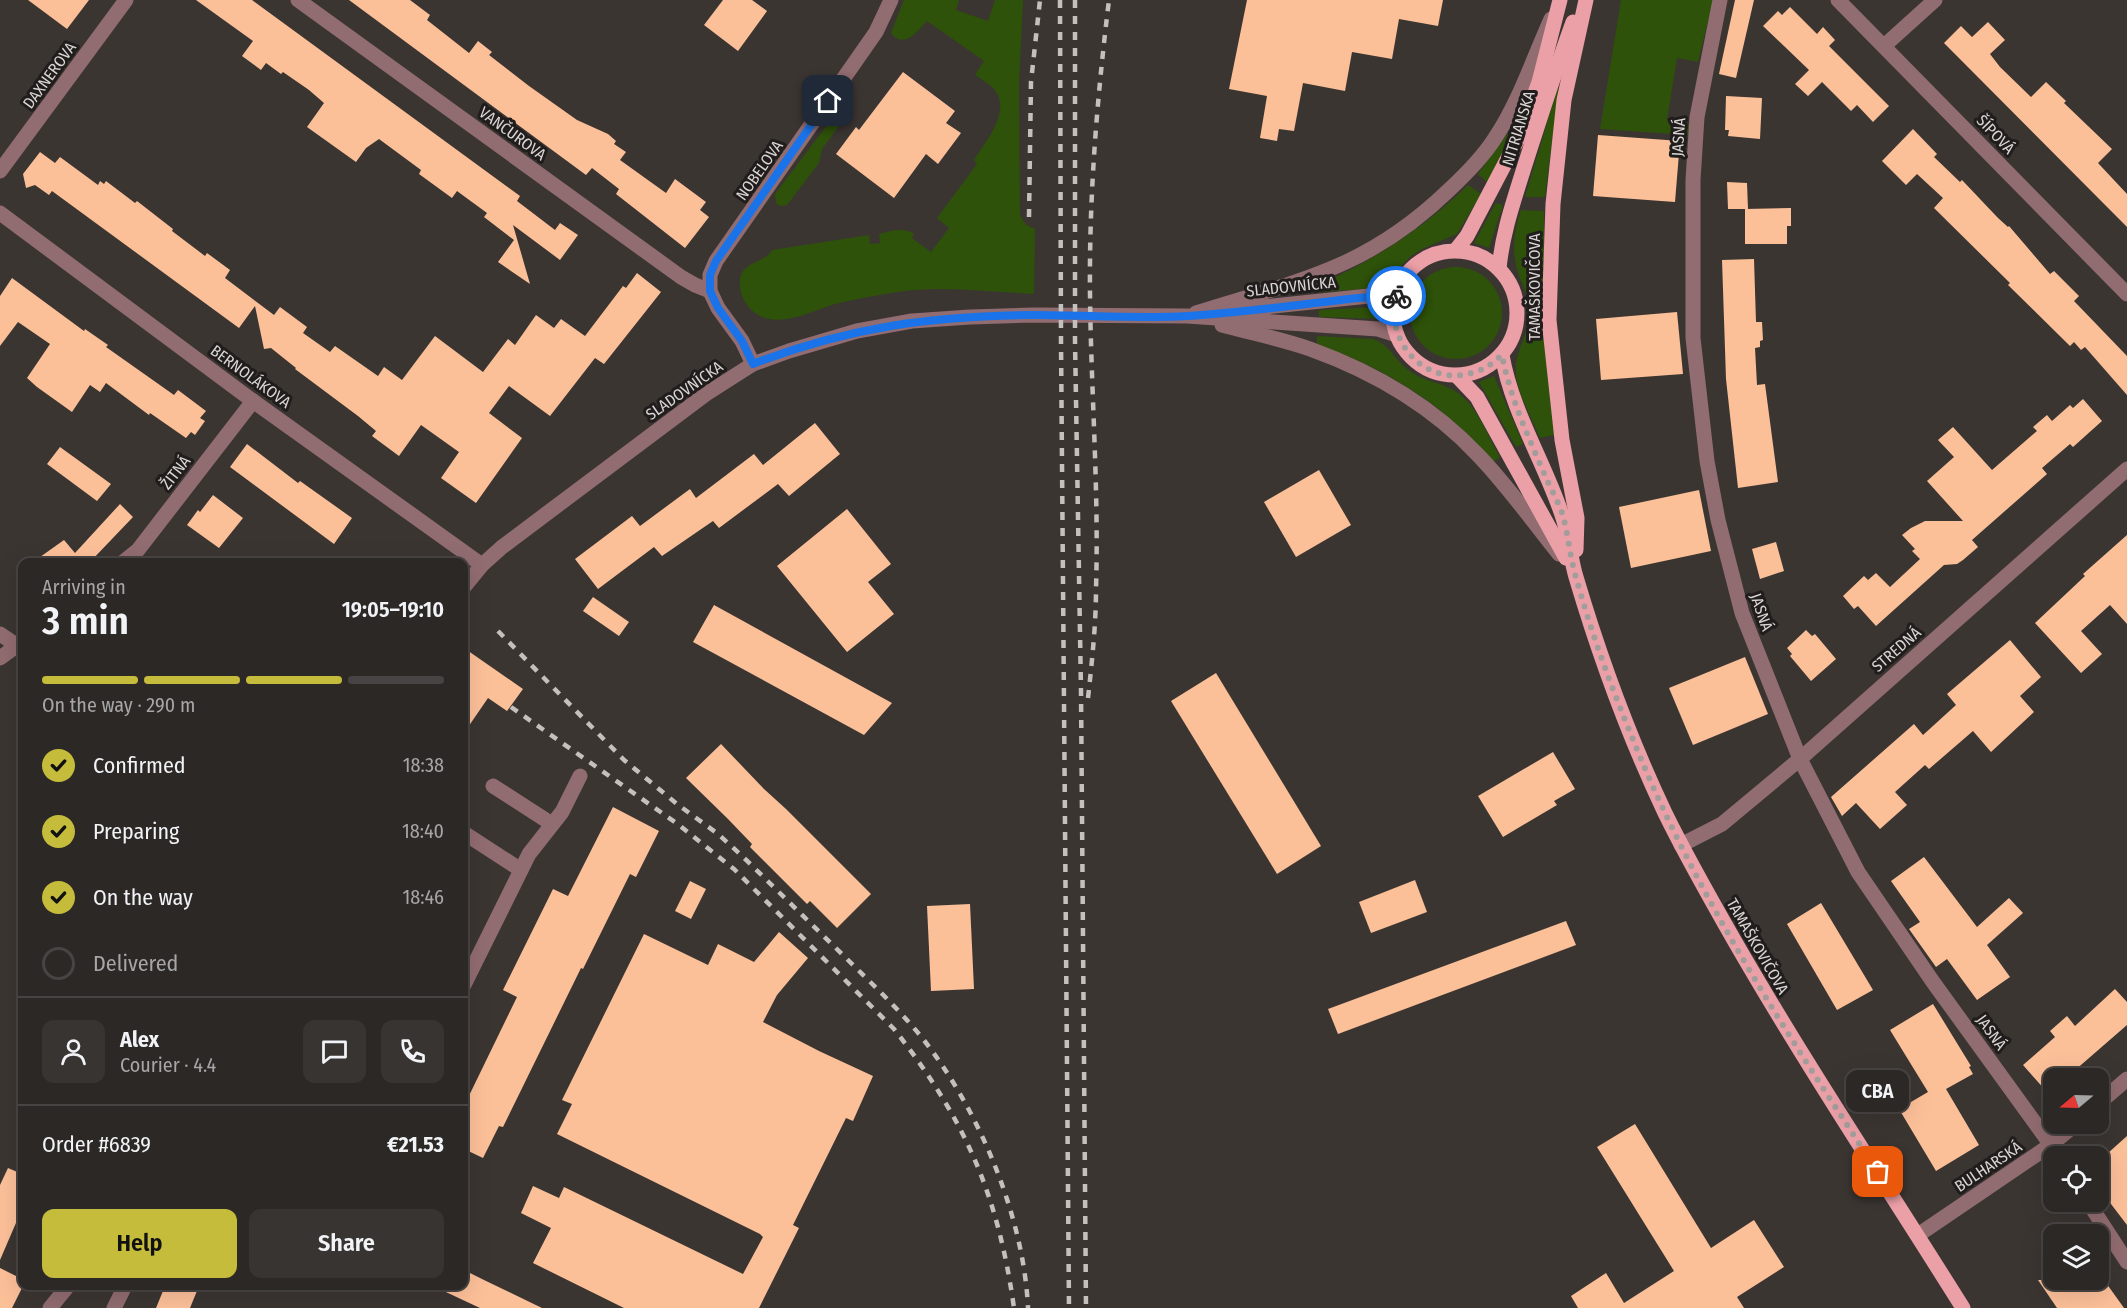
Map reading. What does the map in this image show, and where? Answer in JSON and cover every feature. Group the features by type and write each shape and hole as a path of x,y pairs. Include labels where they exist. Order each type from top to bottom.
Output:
{"main road":[{"name":"NITRIANSKA","path":"1456,250 1467,236 1520,135 1539,82 1559,0"},
{"name":"NITRIANSKA","path":"1500,269 1501,246 1514,201 1548,90 1582,0"},
{"name":"TAMAŠKOVIČOVA","path":"1575,574 1577,518 1562,440 1549,320 1553,204 1564,100 1586,0"},
{"path":"1456,250 1487,259 1500,269 1511,284 1517,302 1518,320 1513,339 1502,355 1490,366 1474,373 1457,376 1438,373 1421,365 1406,352 1397,335 1393,320 1397,290 1407,273 1421,261 1438,253 1456,250"},
{"name":"TAMAŠKOVIČOVA","path":"1502,355 1507,379 1563,516 1575,574 1605,667 1632,738 1681,845 1764,994 1963,1308"},
{"path":"1457,376 1477,397 1575,574"}],"street":[{"name":"DAXNEROVA","path":"0,171 126,0"},
{"name":"VANČUROVA","path":"298,0 681,277 710,291"},
{"name":"NOBELOVA","path":"710,291 710,275 716,261 871,39 891,0"},
{"path":"1187,316 1347,262 1382,243 1426,212 1467,173 1494,140 1511,111 1559,0"},
{"name":"JASNÁ","path":"1720,0 1696,127 1693,180 1693,338 1707,461 1718,520 1742,614 1800,759 1858,872 1888,918 2052,1146"},
{"name":"ŠÍPOVÁ","path":"1838,0 2127,294"},
{"path":"1884,46 1935,0"},
{"name":"BERNOLÁKOVA","path":"0,213 253,401 482,565"},
{"name":"SLADOVNÍCKA","path":"1187,316 1378,296 1397,290"},
{"path":"710,291 718,308 742,341 753,364"},
{"name":"SLADOVNÍCKA","path":"468,582 482,565 502,548 589,480 706,394 753,364 825,339 912,321 1033,315 1187,316 1378,329 1397,335"},
{"path":"1187,316 1308,349 1359,369 1401,391 1443,423 1478,455 1575,574"},
{"name":"ŽITNÁ","path":"128,558 138,550 253,401"},
{"name":"STREDNÁ","path":"1681,845 1722,824 1800,759 2127,469"},
{"path":"0,634 18,644"},
{"path":"0,658 18,648"},
{"path":"468,977 529,854 562,812 580,777"},
{"path":"493,786 552,824"},
{"path":"468,836 521,870"},
{"path":"2109,1094 2127,1078"},
{"name":"BULHARSKÁ","path":"2058,1146 2068,1134"},
{"name":"BULHARSKÁ","path":"1918,1235 2043,1157"},
{"path":"2094,1212 2127,1262"},
{"path":"50,1308 65,1290"},
{"path":"114,1308 123,1290"}],"green space":[{"path":"904,0 959,0 956,10 988,21 995,0 1023,0 1019,84 1020,215 1028,226 1035,228 1034,294 949,289 915,290 843,302 785,319 763,317 747,305 741,293 740,279 745,269 772,250 869,235 870,244 880,243 879,234 901,230 914,234 912,238 931,252 949,228 937,218 977,164 974,160 996,124 1000,104 998,95 991,86 975,75 984,61 927,21 915,34 906,39 896,38 891,33"},
{"path":"1621,0 1713,0 1698,62 1677,58 1667,120 1689,124 1689,135 1600,129"},
{"path":"1559,88 1545,197 1525,197 1557,89"},
{"path":"844,106 850,109 849,112 822,149 819,163 787,205 780,206 776,203 775,194 840,108"},
{"path":"1515,123 1515,129 1487,182 1478,174"},
{"path":"1468,185 1481,194 1457,234 1422,249 1411,256 1389,278 1377,284 1363,289 1320,292 1320,284 1380,253 1398,241 1434,215"},
{"path":"1496,203 1503,205 1489,248 1474,243"},
{"path":"1521,210 1544,211 1545,350 1554,435 1540,438 1520,391 1516,372 1516,363 1527,330 1529,316 1528,301 1514,252 1516,227"},
{"path":"1456,267 1473,271 1488,281 1498,296 1502,313 1498,330 1488,345 1473,355 1456,359 1439,355 1424,345 1414,330 1410,313 1414,296 1424,281 1439,271"},
{"path":"1383,307 1383,319 1319,317 1319,310"},
{"path":"1317,336 1373,339 1384,345 1412,373 1461,395 1475,411 1500,457 1493,462 1456,424 1414,391 1367,365 1317,345"},
{"path":"1494,376 1523,444 1516,447 1479,382"}],"building":[{"path":"28,0 89,0 67,29"},
{"path":"196,0 252,0 520,196 517,201 555,230 560,223 578,235 560,260 513,225 530,284 498,262 514,240 484,217 487,213 457,191 452,198 419,174 421,170 379,139 366,148 356,162 307,127 324,103 283,72 281,74 266,63 261,70 242,56 253,41"},
{"path":"349,0 410,0 430,15 427,20 469,53 478,41 492,52 489,55 529,86 577,120 608,134 616,141 614,144 626,152 620,160 666,193 675,179 706,202 700,210 709,217 685,248 616,194 619,189 592,168 586,175"},
{"path":"723,0 752,0 767,11 738,51 704,25"},
{"path":"1247,0 1443,0 1438,26 1399,19 1392,59 1352,52 1345,91 1303,83 1294,131 1279,129 1277,141 1260,138 1267,96 1229,89"},
{"path":"1735,0 1754,0 1736,78 1719,74"},
{"path":"1790,7 1817,34 1823,27 1835,40 1829,46 1889,106 1873,122 1857,105 1851,111 1822,82 1808,96 1795,84 1809,70 1763,26 1778,11 1782,15"},
{"path":"1988,22 2005,40 1990,54 2000,67 2031,97 2046,82 2066,101 2064,103 2112,149 2098,163 2127,194 2127,227 1944,43 1961,26 1972,37"},
{"path":"903,72 955,111 946,123 961,133 938,164 926,154 894,198 836,154 856,127 859,130"},
{"path":"1726,96 1762,98 1760,139 1728,136 1729,130 1725,130"},
{"path":"1913,129 1937,154 1934,157 1960,182 1962,180 1998,218 2009,226 2050,274 2054,271 2079,296 2074,301 2127,356 2127,395 2085,347 2081,350 2074,342 2070,346 1934,208 1943,198 1917,174 1906,185 1882,161"},
{"path":"1598,135 1680,141 1675,202 1593,196"},
{"path":"40,152 55,163 60,157 98,185 100,181 104,184 106,181 135,203 137,201 205,256 207,253 230,270 225,278 274,315 280,307 307,327 303,333 330,352 335,346 378,376 384,367 402,380 435,336 483,372 508,339 515,345 536,315 554,328 561,319 585,336 623,286 626,288 637,273 661,292 604,364 595,358 550,416 509,386 489,413 522,438 476,503 441,478 459,452 421,425 399,456 372,436 376,431 358,416 271,348 264,349 255,306 239,328 52,191 49,195 35,185 26,188 23,174"},
{"path":"1727,182 1747,183 1748,209 1728,209"},
{"path":"1791,208 1791,226 1787,226 1787,244 1745,244 1745,209"},
{"path":"1754,259 1756,322 1762,322 1763,340 1760,341 1760,347 1755,348 1757,385 1765,384 1778,482 1738,488 1726,379 1722,260"},
{"path":"12,278 84,331 85,329 108,345 106,347 174,395 178,390 206,411 200,418 205,421 195,435 191,432 186,438 150,413 149,415 106,383 100,392 90,385 72,412 37,387 27,378 50,344 18,322 0,346 0,296"},
{"path":"1677,312 1683,374 1601,380 1596,319"},
{"path":"2083,399 2102,421 2073,447 2070,444 2042,468 2047,474 1972,540 1978,547 1957,564 1944,565 1876,626 1858,606 1854,609 1843,596 1864,576 1868,580 1876,573 1890,587 1920,559 1912,551 1915,549 1902,535 1925,521 1963,521 1927,481 1954,457 1938,440 1953,427 1992,470 2037,431 2033,427 2047,415 2052,421 2070,405 2073,408"},
{"path":"815,423 840,454 789,496 778,484 719,528 713,521 662,556 654,547 598,589 575,559 632,516 640,526 690,489 696,498 754,454 763,465"},
{"path":"247,444 298,483 300,481 352,518 334,544 230,467"},
{"path":"60,447 111,484 97,501 47,464"},
{"path":"1319,470 1351,525 1296,557 1264,502"},
{"path":"1699,490 1711,551 1631,568 1619,507"},
{"path":"213,495 243,518 219,548 187,525"},
{"path":"120,504 133,517 94,558 39,558 64,540 75,553"},
{"path":"847,509 891,564 868,582 894,614 847,652 777,566"},
{"path":"2127,535 2127,624 2110,605 2081,631 2102,654 2081,673 2035,623 2085,576 2083,574"},
{"path":"1776,542 1784,571 1760,579 1752,549"},
{"path":"593,597 629,622 619,636 583,611"},
{"path":"714,605 892,703 864,735 693,642"},
{"path":"1806,630 1812,636 1815,634 1836,659 1811,681 1790,656 1792,654 1787,648"},
{"path":"2010,640 2041,677 2020,696 2034,712 1991,752 1973,731 1929,769 1925,765 1895,792 1907,805 1880,829 1856,803 1842,816 1831,797 1914,724 1923,735 1956,705 1947,694"},
{"path":"468,651 523,689 507,711 488,698 468,727"},
{"path":"1745,657 1768,714 1693,745 1669,688"},
{"path":"1216,673 1321,846 1277,874 1171,701"},
{"path":"721,744 871,894 837,928 810,901 807,904 750,847 752,844 728,819 686,778"},
{"path":"1553,752 1575,789 1554,801 1557,805 1503,837 1478,796"},
{"path":"613,807 659,831 636,877 630,874 503,1127 499,1126 483,1158 468,1151 468,1098 517,997 503,990 553,889 568,896"},
{"path":"1924,857 1977,927 2009,898 2023,913 1987,945 2010,977 1977,1000 1947,959 1936,967 1909,929 1920,922 1891,881"},
{"path":"1415,880 1427,912 1371,933 1359,902"},
{"path":"690,881 706,889 691,919 675,911"},
{"path":"1821,903 1873,990 1837,1010 1787,924"},
{"path":"970,904 974,989 931,991 927,906"},
{"path":"1566,921 1576,945 1338,1034 1328,1009"},
{"path":"779,932 808,958 777,995 763,1022 873,1076 853,1121 846,1118 793,1225 799,1228 759,1308 624,1308 533,1263 551,1228 521,1213 533,1186 559,1198 564,1187 743,1274 763,1237 760,1234 557,1134 572,1104 562,1100 644,934 708,965 718,944 754,962"},
{"path":"2115,989 2127,1002 2127,1025 2078,1068 2043,1068 2043,1088 2023,1065 2055,1037 2050,1031 2067,1016 2075,1026"},
{"path":"1933,1004 1971,1066 1969,1067 1973,1074 1946,1089 1979,1145 1936,1171 1899,1109 1928,1092 1890,1030"},
{"path":"1635,1124 1711,1248 1754,1220 1784,1267 1737,1297 1744,1308 1578,1308 1571,1296 1606,1273 1624,1303 1674,1271 1597,1147"},
{"path":"2127,1136 2127,1225 2109,1201 2109,1152"},
{"path":"8,1168 18,1172 18,1218 0,1260 0,1185"},
{"path":"0,1268 18,1277 18,1290 21,1290 12,1308 0,1308"},
{"path":"468,1272 542,1308 480,1308 442,1290 468,1290"},
{"path":"2109,1287 2124,1308 2057,1308 2045,1290 2109,1290"},
{"path":"163,1290 197,1290 190,1308 156,1308"}],"railway":[{"path":"1029,217 1031,82 1040,0"},
{"path":"1060,0 1069,1308"},
{"path":"1075,0 1075,341 1081,691 1086,1308"},
{"path":"1088,698 1095,630 1097,552 1090,294 1092,184 1097,110 1109,0"},
{"path":"498,631 624,760 740,854 885,996 923,1039 962,1098 995,1166 1018,1238 1025,1273 1028,1308"},
{"path":"511,707 679,825 734,869 894,1029 940,1095 975,1160 988,1193 998,1229 1014,1308"}],"way so far":[{"path":"1396,296 1393,320 1397,335 1406,352 1421,365 1438,373 1457,376 1474,373 1490,366 1502,355 1507,379 1563,516 1575,574 1605,667 1632,738 1665,812 1707,895 1764,994 1878,1172"}],"place":[{"name":"CBA","path":"1878,1172"}],"route":[{"path":"828,101 716,261 710,275 710,291 718,308 742,341 753,364 825,339 912,321 1033,315 1187,316 1378,296 1397,290 1396,296"}]}
